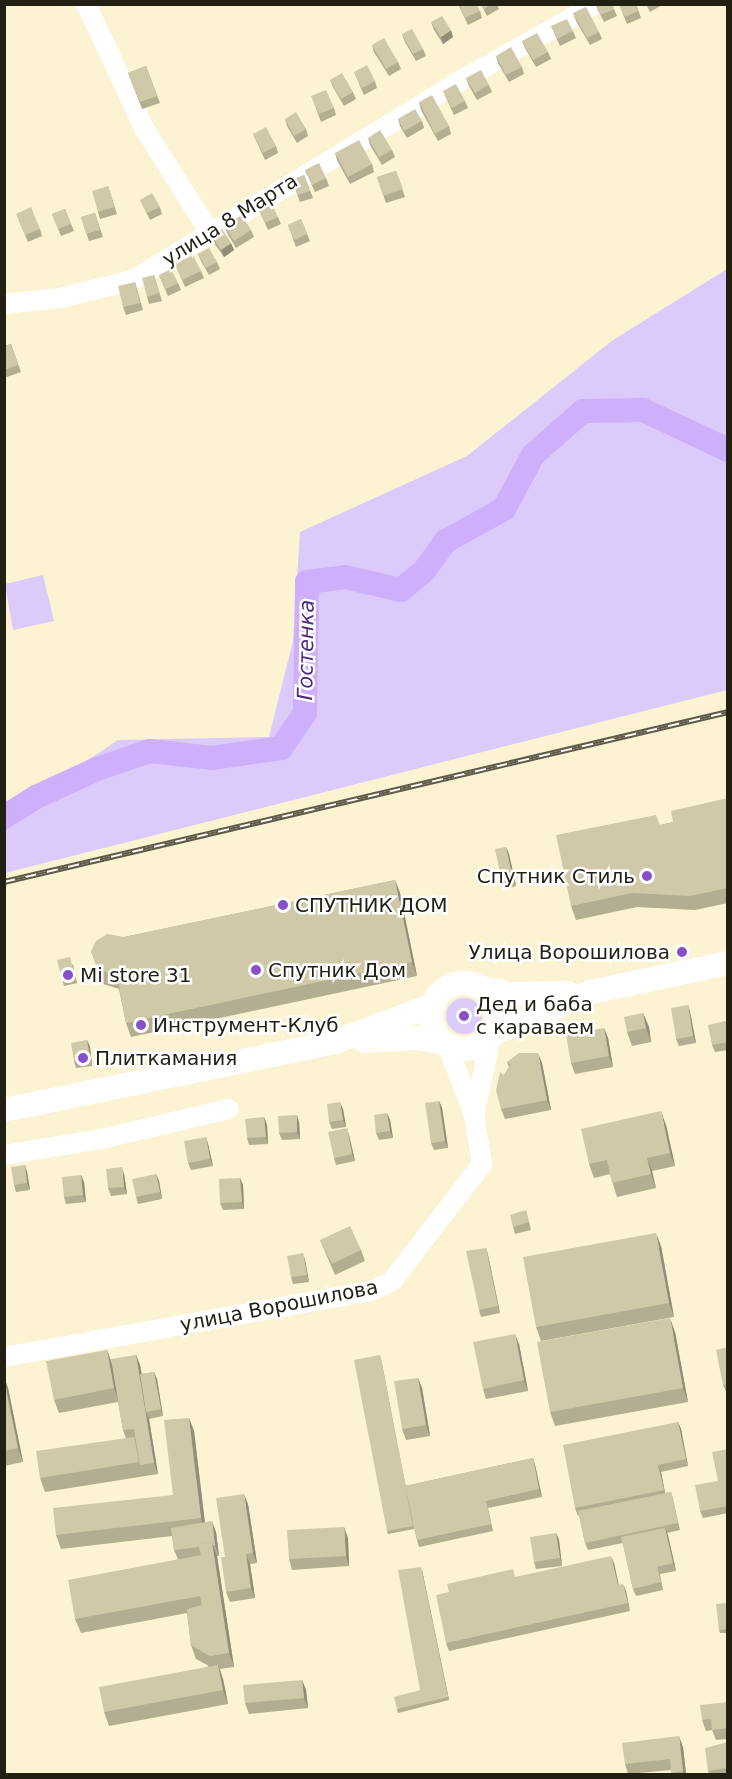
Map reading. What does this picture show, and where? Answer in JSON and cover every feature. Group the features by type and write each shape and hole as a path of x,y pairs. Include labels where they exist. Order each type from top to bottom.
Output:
{"main road":[{"path":"335,1042 433,1005 451,986 464,983 525,995 591,992 728,963"},
{"path":"482,988 496,1006 492,1035"},
{"path":"4,1110 335,1042 400,1038 445,1043 471,1049 492,1035 591,992"},
{"path":"433,1005 432,1025 445,1043"}],"street":[{"path":"86,4 144,128 210,232"},
{"name":"улица 8 Марта","path":"4,304 60,298 133,280 467,77 596,4"},
{"path":"474,1114 477,1088 492,1035"},
{"path":"445,1043 474,1114"},
{"path":"4,1155 101,1139 229,1109"},
{"name":"улица Ворошилова","path":"4,1357 383,1287 405,1267 476,1176 483,1157 474,1114"}],"shaded area":[{"path":"727,269 727,690 5,873 5,804 27,801 118,740 269,737 293,641 300,532 467,456 613,340"},
{"path":"43,575 54,621 13,630 5,584"},
{"path":"464,998 477,1003 482,1016 477,1029 464,1034 451,1029 446,1016 451,1003"}],"building":[{"path":"459,4 476,4 480,11 465,18"},
{"path":"482,4 492,4 484,9"},
{"path":"596,4 612,4 614,9 601,15"},
{"path":"619,4 636,4 638,11 625,17"},
{"path":"586,7 599,32 587,38 573,13"},
{"path":"442,16 451,30 441,37 431,22"},
{"path":"567,19 573,31 557,39 551,26"},
{"path":"412,29 423,49 413,54 402,34"},
{"path":"537,33 548,52 533,60 522,41"},
{"path":"384,38 398,62 386,69 372,45"},
{"path":"511,47 522,67 506,75 496,56"},
{"path":"367,65 375,81 362,88 354,72"},
{"path":"146,66 157,96 140,102 128,73"},
{"path":"481,70 489,85 475,93 466,78"},
{"path":"342,73 353,92 341,99 330,80"},
{"path":"456,84 465,101 452,108 443,91"},
{"path":"326,90 334,108 319,114 311,96"},
{"path":"432,95 449,126 435,134 419,102"},
{"path":"415,109 422,121 404,131 398,119"},
{"path":"296,112 306,129 294,136 285,119"},
{"path":"266,127 276,146 263,153 253,134"},
{"path":"380,130 392,150 379,157 368,138"},
{"path":"359,140 372,164 348,177 335,153"},
{"path":"319,163 326,178 312,185 305,170"},
{"path":"396,171 403,189 383,196 377,177"},
{"path":"304,175 310,191 298,195 292,180"},
{"path":"108,186 114,207 98,212 92,191"},
{"path":"152,193 160,207 147,213 140,200"},
{"path":"268,196 278,217 265,223 255,201"},
{"path":"31,207 40,229 25,235 16,214"},
{"path":"65,209 71,224 58,229 52,214"},
{"path":"95,213 100,230 86,234 81,217"},
{"path":"242,215 251,230 234,241 224,225"},
{"path":"301,219 307,234 294,240 288,225"},
{"path":"222,229 231,243 221,250 212,236"},
{"path":"209,248 217,262 206,268 198,254"},
{"path":"193,255 201,271 182,280 175,264"},
{"path":"171,269 178,283 166,289 159,275"},
{"path":"154,275 159,293 147,297 142,278"},
{"path":"135,282 140,303 123,307 118,286"},
{"path":"11,344 18,365 4,370 4,346"},
{"name":"Спутник Стиль","path":"728,798 728,888 690,896 632,893 571,906 556,835 656,815 660,825 673,822 671,811"},
{"path":"506,847 513,879 502,882 495,849"},
{"name":"Спутник Дом","path":"395,880 412,962 126,1023 117,975 98,970 91,951 96,941 107,934 124,937"},
{"path":"70,957 75,976 62,979 57,960"},
{"path":"688,1005 693,1036 676,1039 671,1008"},
{"path":"643,1013 646,1028 627,1032 624,1017"},
{"path":"725,1021 728,1042 712,1045 708,1025"},
{"path":"604,1028 609,1056 571,1063 566,1035"},
{"path":"87,1040 90,1059 74,1061 71,1043"},
{"path":"519,1053 538,1053 547,1100 501,1109 496,1090 500,1072 504,1075 511,1065 507,1062"},
{"path":"439,1101 445,1141 431,1143 425,1103"},
{"path":"340,1102 343,1120 329,1122 327,1104"},
{"path":"661,1111 670,1153 647,1158 651,1174 612,1183 607,1160 589,1164 581,1129"},
{"path":"387,1113 390,1131 376,1133 374,1115"},
{"path":"297,1115 297,1132 279,1133 278,1116"},
{"path":"264,1117 266,1137 247,1138 245,1119"},
{"path":"347,1128 352,1154 334,1158 328,1132"},
{"path":"206,1137 210,1159 188,1163 184,1141"},
{"path":"25,1165 27,1183 14,1185 11,1167"},
{"path":"122,1167 124,1187 108,1188 106,1169"},
{"path":"156,1174 160,1192 136,1197 132,1179"},
{"path":"81,1175 83,1195 64,1197 62,1177"},
{"path":"240,1178 242,1202 220,1203 219,1179"},
{"path":"526,1210 529,1222 513,1227 510,1215"},
{"path":"350,1226 361,1250 332,1264 320,1240"},
{"path":"656,1233 669,1303 536,1327 523,1257"},
{"path":"486,1248 498,1306 479,1310 466,1251"},
{"path":"303,1253 307,1275 291,1277 287,1256"},
{"path":"670,1318 683,1388 550,1412 537,1342"},
{"path":"515,1334 524,1380 483,1389 473,1342"},
{"path":"728,1347 728,1384 723,1385 716,1350"},
{"path":"107,1350 114,1388 54,1400 46,1361"},
{"path":"136,1355 154,1463 140,1465 134,1429 123,1430 111,1359"},
{"path":"380,1355 413,1526 387,1531 354,1360"},
{"path":"154,1372 161,1409 146,1412 140,1374"},
{"path":"418,1378 426,1425 402,1429 394,1381"},
{"path":"4,1380 18,1448 4,1451"},
{"path":"189,1418 201,1518 56,1535 53,1508 173,1495 164,1420"},
{"path":"678,1422 686,1459 658,1465 664,1490 575,1508 563,1445"},
{"path":"134,1437 139,1462 40,1478 36,1451"},
{"path":"728,1449 728,1506 700,1511 695,1485 718,1481 712,1452"},
{"path":"533,1458 539,1489 486,1501 491,1524 417,1540 405,1486"},
{"path":"671,1492 678,1523 585,1543 578,1511"},
{"path":"244,1494 253,1553 246,1554 251,1588 226,1592 221,1557 225,1557 216,1498"},
{"path":"212,1521 215,1545 212,1542 198,1544 199,1547 174,1550 171,1528"},
{"path":"344,1527 346,1556 289,1559 287,1530"},
{"path":"665,1528 673,1563 657,1567 661,1582 633,1589 621,1537"},
{"path":"556,1533 560,1558 534,1562 530,1537"},
{"path":"212,1542 229,1653 210,1656 191,1645 187,1609 202,1605 200,1596 75,1619 68,1580 201,1555 198,1544"},
{"path":"611,1556 618,1585 623,1584 628,1603 446,1643 436,1595 449,1592 447,1584 513,1569 515,1577"},
{"path":"421,1567 448,1697 397,1709 394,1697 420,1690 398,1570"},
{"path":"728,1603 728,1629 719,1630 716,1604"},
{"path":"218,1665 223,1690 104,1712 99,1687"},
{"path":"302,1680 304,1698 245,1703 243,1685"},
{"path":"728,1702 728,1728 712,1730 711,1719 702,1720 700,1705"},
{"path":"679,1736 683,1771 671,1773 670,1759 625,1764 622,1743"},
{"path":"728,1742 728,1768 708,1771 705,1748"}],"waterway":[{"name":"Гостенка","path":"4,817 36,797 97,769 150,751 212,758 281,748 305,713 307,582 345,577 401,590 424,571 446,541 504,509 533,455 583,411 643,410 728,450"}],"railway":[{"path":"4,882 728,712"}],"place":[{"name":"Спутник Стиль","path":"647,876"},
{"name":"СПУТНИК ДОМ","path":"283,905"},
{"name":"Улица Ворошилова","path":"682,952"},
{"name":"Спутник Дом","path":"256,970"},
{"name":"Mi store 31","path":"68,975"},
{"name":"Дед и баба с караваем","path":"464,1016"},
{"name":"Инструмент-Клуб","path":"141,1025"},
{"name":"Плиткамания","path":"83,1058"}]}
